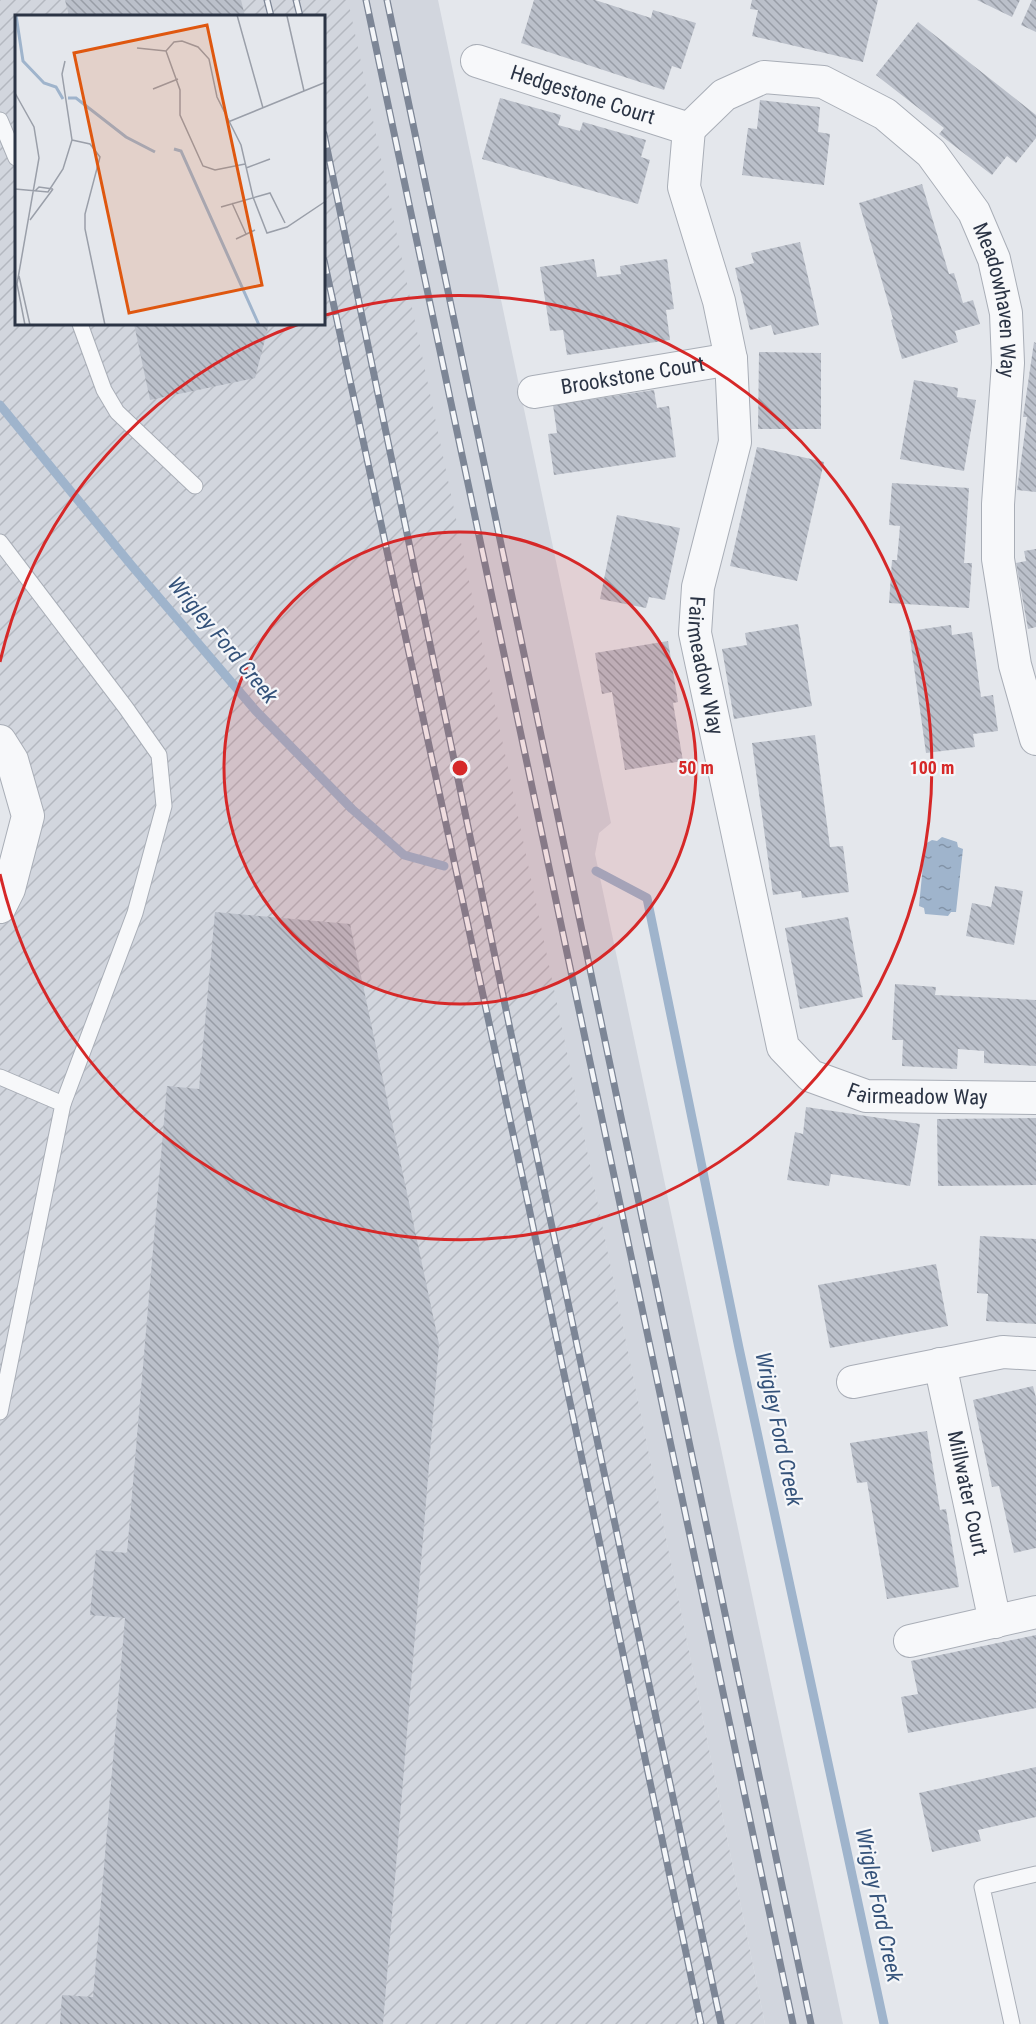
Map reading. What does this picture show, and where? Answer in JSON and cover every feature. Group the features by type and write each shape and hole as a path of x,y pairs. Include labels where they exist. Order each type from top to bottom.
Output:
{"street":[{"name":"Hedgestone Court","path":"477,61 689,129"},
{"name":"Meadowhaven Way","path":"689,129 724,95 764,77 824,82 885,114 931,153 974,212 994,259 1006,313 1008,363 998,504 998,559 1015,665 1036,739"},
{"name":"Fairmeadow Way","path":"689,129 684,187 719,301 731,359 735,442 698,587 695,633 783,1047 811,1077 866,1096 1036,1098"},
{"name":"Brookstone Court","path":"534,392 731,359"},
{"path":"0,741 12,760 28,816 9,890 0,907"},
{"path":"853,1382 1003,1352 1036,1354"},
{"name":"Millwater Court","path":"940,1364 995,1622"},
{"path":"910,1641 1036,1612"}],"lane":[{"path":"0,120 15,156"},
{"path":"81,326 104,390 117,412 195,486"},
{"path":"0,542 159,755 164,807 138,903 63,1104 0,1412"},
{"path":"0,1077 63,1104"},
{"path":"1011,2024 982,1887 1036,1874"}],"shaded area":[{"path":"0,0 348,0 559,1013 765,2024 0,2024 0,904 28,816 0,741"},
{"path":"347,0 438,0 611,823 599,833 595,854 843,2024 765,2024 559,1015"}],"water":[{"path":"942,837 957,842 958,847 963,849 956,912 951,912 948,916 925,914 924,908 919,906 925,844"}],"building":[{"path":"65,0 241,0 245,15 69,15"},
{"path":"534,0 595,0 651,18 653,10 696,23 681,69 672,66 664,90 521,43"},
{"path":"752,0 878,0 863,62 752,36 758,10 750,9"},
{"path":"977,0 1020,0 1012,17"},
{"path":"1032,0 1036,0 1036,32 1021,25"},
{"path":"918,22 1036,115 1036,138 1016,163 1007,156 992,175 939,134 944,128 876,75"},
{"path":"500,98 561,115 558,125 580,131 583,122 646,140 641,157 650,160 638,204 482,159"},
{"path":"760,100 820,107 818,132 830,134 824,185 742,175 748,128 757,129"},
{"path":"922,184 949,274 954,273 963,303 973,300 980,324 955,331 958,342 902,359 891,320 893,319 859,203"},
{"path":"800,242 819,325 774,335 771,325 750,330 735,268 754,263 751,253"},
{"path":"594,259 597,277 621,274 620,266 667,259 674,309 666,310 670,340 567,355 563,330 550,331 540,267"},
{"path":"134,326 268,326 255,378 150,400"},
{"path":"1034,342 1036,343 1036,492 1017,490 1027,417 1023,417"},
{"path":"759,352 821,353 821,429 758,429"},
{"path":"914,380 958,388 957,397 976,400 964,471 900,459"},
{"path":"654,390 657,408 669,406 676,457 554,475 548,434 557,433 553,405"},
{"path":"757,447 824,462 797,581 730,566"},
{"path":"892,483 969,488 964,563 972,563 969,608 889,603 892,560 897,560 900,526 889,525"},
{"path":"617,515 680,528 665,600 649,597 646,608 600,599"},
{"path":"1036,549 1036,627 1028,629 1016,563 1026,561 1024,551"},
{"path":"798,624 812,706 734,719 722,649 747,645 745,633"},
{"path":"951,625 952,635 972,632 981,697 993,695 998,731 973,734 975,747 926,753 909,631"},
{"path":"668,641 678,702 673,703 683,761 625,770 612,692 602,694 595,653"},
{"path":"815,735 830,847 843,846 849,892 802,898 801,891 773,895 752,743"},
{"path":"995,886 1023,891 1014,945 966,936 972,903 991,907"},
{"path":"215,912 350,924 439,1344 383,2024 60,2024 62,1995 93,1997 125,1618 90,1615 96,1550 127,1553 167,1086 199,1089"},
{"path":"848,917 863,997 800,1009 785,928"},
{"path":"895,984 936,987 935,995 1036,1000 1036,1066 984,1063 984,1051 958,1049 957,1069 902,1066 903,1040 892,1040"},
{"path":"806,1107 920,1124 910,1186 831,1174 829,1186 787,1180 795,1132 803,1134"},
{"path":"1036,1118 1036,1185 938,1186 937,1119"},
{"path":"980,1236 1036,1239 1036,1324 986,1321 988,1294 977,1293"},
{"path":"936,1264 948,1326 830,1348 818,1285"},
{"path":"1033,1386 1036,1398 1036,1548 1014,1553 999,1486 992,1487 973,1400"},
{"path":"927,1431 940,1510 946,1509 959,1587 887,1599 867,1482 857,1483 850,1443"},
{"path":"1036,1635 1036,1708 908,1733 901,1697 918,1694 911,1661"},
{"path":"1036,1767 1036,1817 978,1830 981,1841 932,1852 919,1793"}],"waterway":[{"name":"Wrigley Ford Creek","path":"0,405 132,566 256,711 352,809 404,855 444,866"},
{"name":"Wrigley Ford Creek","path":"596,871 647,898 739,1348 884,2024"}],"railway":[{"path":"267,0 271,15"},
{"path":"296,0 300,15"},
{"path":"366,0 793,2024"},
{"path":"387,0 811,2024"},
{"path":"326,144 510,1029 721,2024"},
{"path":"326,269 528,1203 701,2024"}]}
